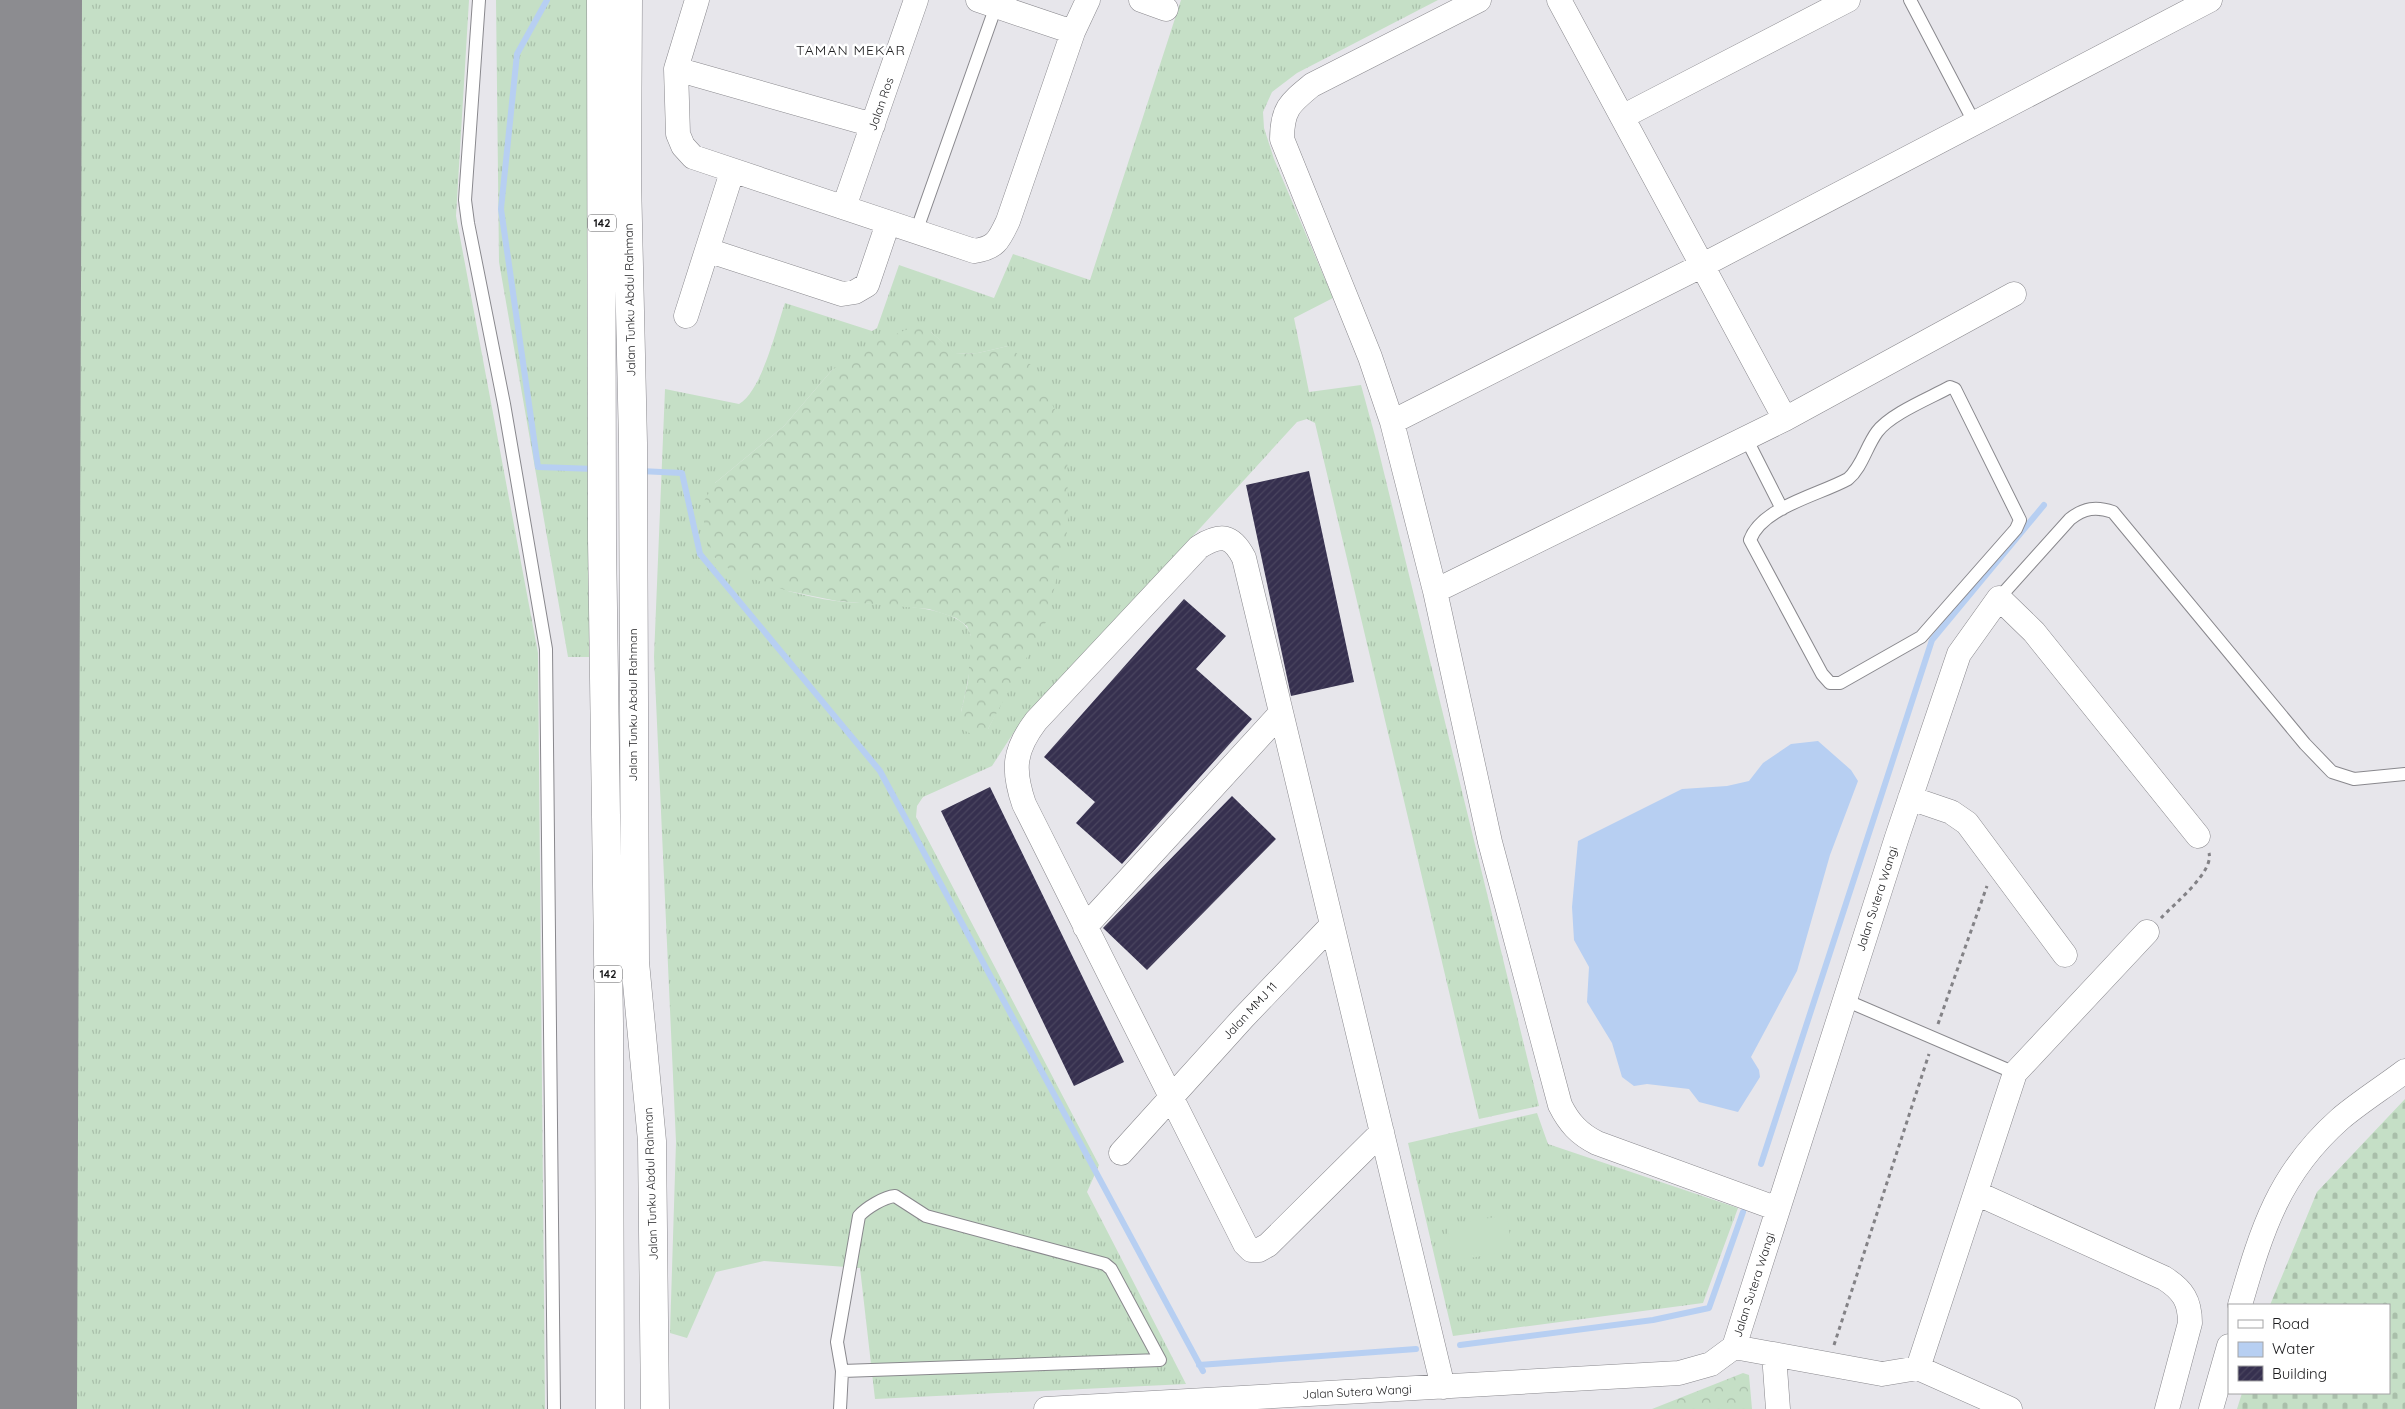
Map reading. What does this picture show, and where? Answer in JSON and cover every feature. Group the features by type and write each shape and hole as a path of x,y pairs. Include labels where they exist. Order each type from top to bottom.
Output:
{"main road":[{"name":"142","path":"602,0 602,539 609,1024 610,1409"},
{"name":"Jalan Tunku Abdul Rahman","path":"628,0 627,179 633,443 635,962 652,1141 655,1409"}],"street":[{"path":"697,0 676,69 678,134 683,146 693,157 732,172 974,251 987,249 999,240 1008,221 1073,32 1088,0"},
{"name":"Jalan Ros","path":"844,207 916,0"},
{"path":"1142,0 1166,8"},
{"path":"1479,0 1312,85 1291,102 1282,119 1282,139 1370,357 1392,422 1436,591 1490,842 1560,1105 1568,1121 1582,1135 1597,1143 1778,1209"},
{"path":"1559,0 1785,419"},
{"path":"1392,422 1703,265 2210,0"},
{"path":"1622,117 1843,1"},
{"path":"987,3 1073,32"},
{"path":"676,69 873,125"},
{"path":"686,316 732,172"},
{"path":"707,250 842,294 855,292 867,285 888,222"},
{"path":"1436,591 1785,419 2014,294"},
{"path":"1382,1132 1268,1246 1259,1250 1251,1250 1245,1244 1171,1099 1024,804 1016,782 1016,758 1024,736 1036,721 1199,547 1212,539 1227,538 1237,545 1244,558 1382,1132 1443,1387"},
{"path":"1999,598 2034,632 2198,836"},
{"name":"Jalan Sutera Wangi","path":"1046,1409 1679,1373 1711,1364 1734,1347 1910,798 1959,654 1999,598"},
{"path":"1085,927 1281,713"},
{"path":"1910,798 1952,812 1967,823 2066,955"},
{"name":"Jalan MMJ 11","path":"1121,1153 1243,1018 1332,925"},
{"path":"1918,1368 2015,1073 2147,932"},
{"path":"2240,1304 2266,1222 2295,1169 2316,1143 2341,1118 2405,1071"},
{"path":"1976,1193 2164,1278 2178,1287 2186,1297 2190,1309 2190,1323 2167,1409"},
{"path":"1734,1347 1882,1374 1918,1368 2010,1409"},
{"path":"2211,1409 2228,1350"},
{"path":"1774,1354 1778,1409"}],"lane":[{"path":"479,0 465,200 504,404 546,649 554,1409"},
{"path":"1910,0 1974,122"},
{"path":"916,232 987,3"},
{"path":"1950,387 1955,389 2020,520 2016,529 1920,637 1840,683 1830,683 1822,674 1750,540 1754,529 1762,521 1782,509 1848,479 1855,473 1868,446 1886,422 1950,387"},
{"path":"1746,438 1782,509"},
{"path":"1999,598 2070,518 2082,509 2101,508 2113,512 2305,744 2332,772 2354,779 2405,774"},
{"path":"1845,1000 2015,1073"},
{"path":"840,1409 842,1371 837,1342 859,1216 863,1211 895,1196 926,1216 1105,1264 1111,1269 1160,1360 842,1371"}],"path":[{"path":"2147,932 2206,870 2210,858"},
{"path":"1828,1364 1934,1038 1983,894 1997,863"}],"green space":[{"path":"76,0 469,0 456,216 538,653 545,1409 74,1409"},
{"path":"496,0 587,0 589,657 568,657 499,262"},
{"path":"1181,0 1438,0 1297,73 1272,92 1263,112 1264,128 1274,159 1333,298 1294,318 1309,392 1361,385 1539,1106 1479,1119 1315,423 1307,419 1297,422 1014,732 992,766 923,797 917,806 916,817 1099,1165 1087,1192 1186,1384 875,1399 860,1268 764,1261 716,1272 687,1338 670,1333 676,1142 654,657 665,389 739,404 755,386 761,373 773,343 785,303 872,331 877,328 899,265 994,298 1013,254 1090,280","holes":["931,332 955,354 978,353 1008,346 1005,695 988,729 961,712 967,685 972,644 971,636 965,625 951,616 933,611 912,607 836,601 788,591 715,483 784,426 832,370"]},
{"path":"913,327 931,332 956,354 978,353 1008,346 1032,366 1067,433 1068,528 1047,620 988,729 974,735 963,730 961,712 968,682 971,636 967,626 956,618 929,609 837,601 788,591 733,572 713,556 704,532 704,501 715,483 784,426 832,370 874,343"},
{"path":"2405,1099 2405,1409 2237,1409 2242,1394 2390,1394 2390,1304 2270,1304 2317,1192"},
{"path":"1537,1113 1548,1144 1738,1208 1703,1303 1453,1336 1408,1143"},
{"path":"1507,1215 1512,1251 1452,1261 1447,1225"},
{"path":"1743,1373 1749,1375 1752,1409 1652,1409"}],"water":[{"path":"1818,741 1851,770 1858,781 1830,855 1797,971 1751,1057 1759,1070 1760,1077 1738,1112 1699,1102 1689,1089 1647,1084 1634,1086 1622,1077 1612,1043 1587,1002 1589,967 1574,940 1572,907 1578,841 1682,789 1727,786 1749,781 1763,763 1791,744"}],"building":[{"path":"1309,471 1354,682 1291,696 1246,485"},
{"path":"1184,599 1226,636 1196,669 1252,719 1122,864 1076,823 1095,802 1044,757"},
{"path":"990,787 1124,1062 1074,1086 941,811"},
{"path":"1232,796 1276,839 1147,970 1103,928"}],"waterway":[{"path":"547,0 517,54 501,209 538,467 595,469"},
{"path":"640,471 682,473 700,554 880,771 1203,1371"},
{"path":"1761,1164 1932,640 2044,505"},
{"path":"1460,1345 1653,1320 1709,1308 1743,1212"},
{"path":"1199,1365 1416,1349"}],"taxiway":[{"path":"0,512 6,502 11,482"},
{"path":"0,554 11,579"}],"runway":[{"path":"8,1409 13,0"}],"district":[{"name":"TAMAN MEKAR","path":"851,50"}]}
